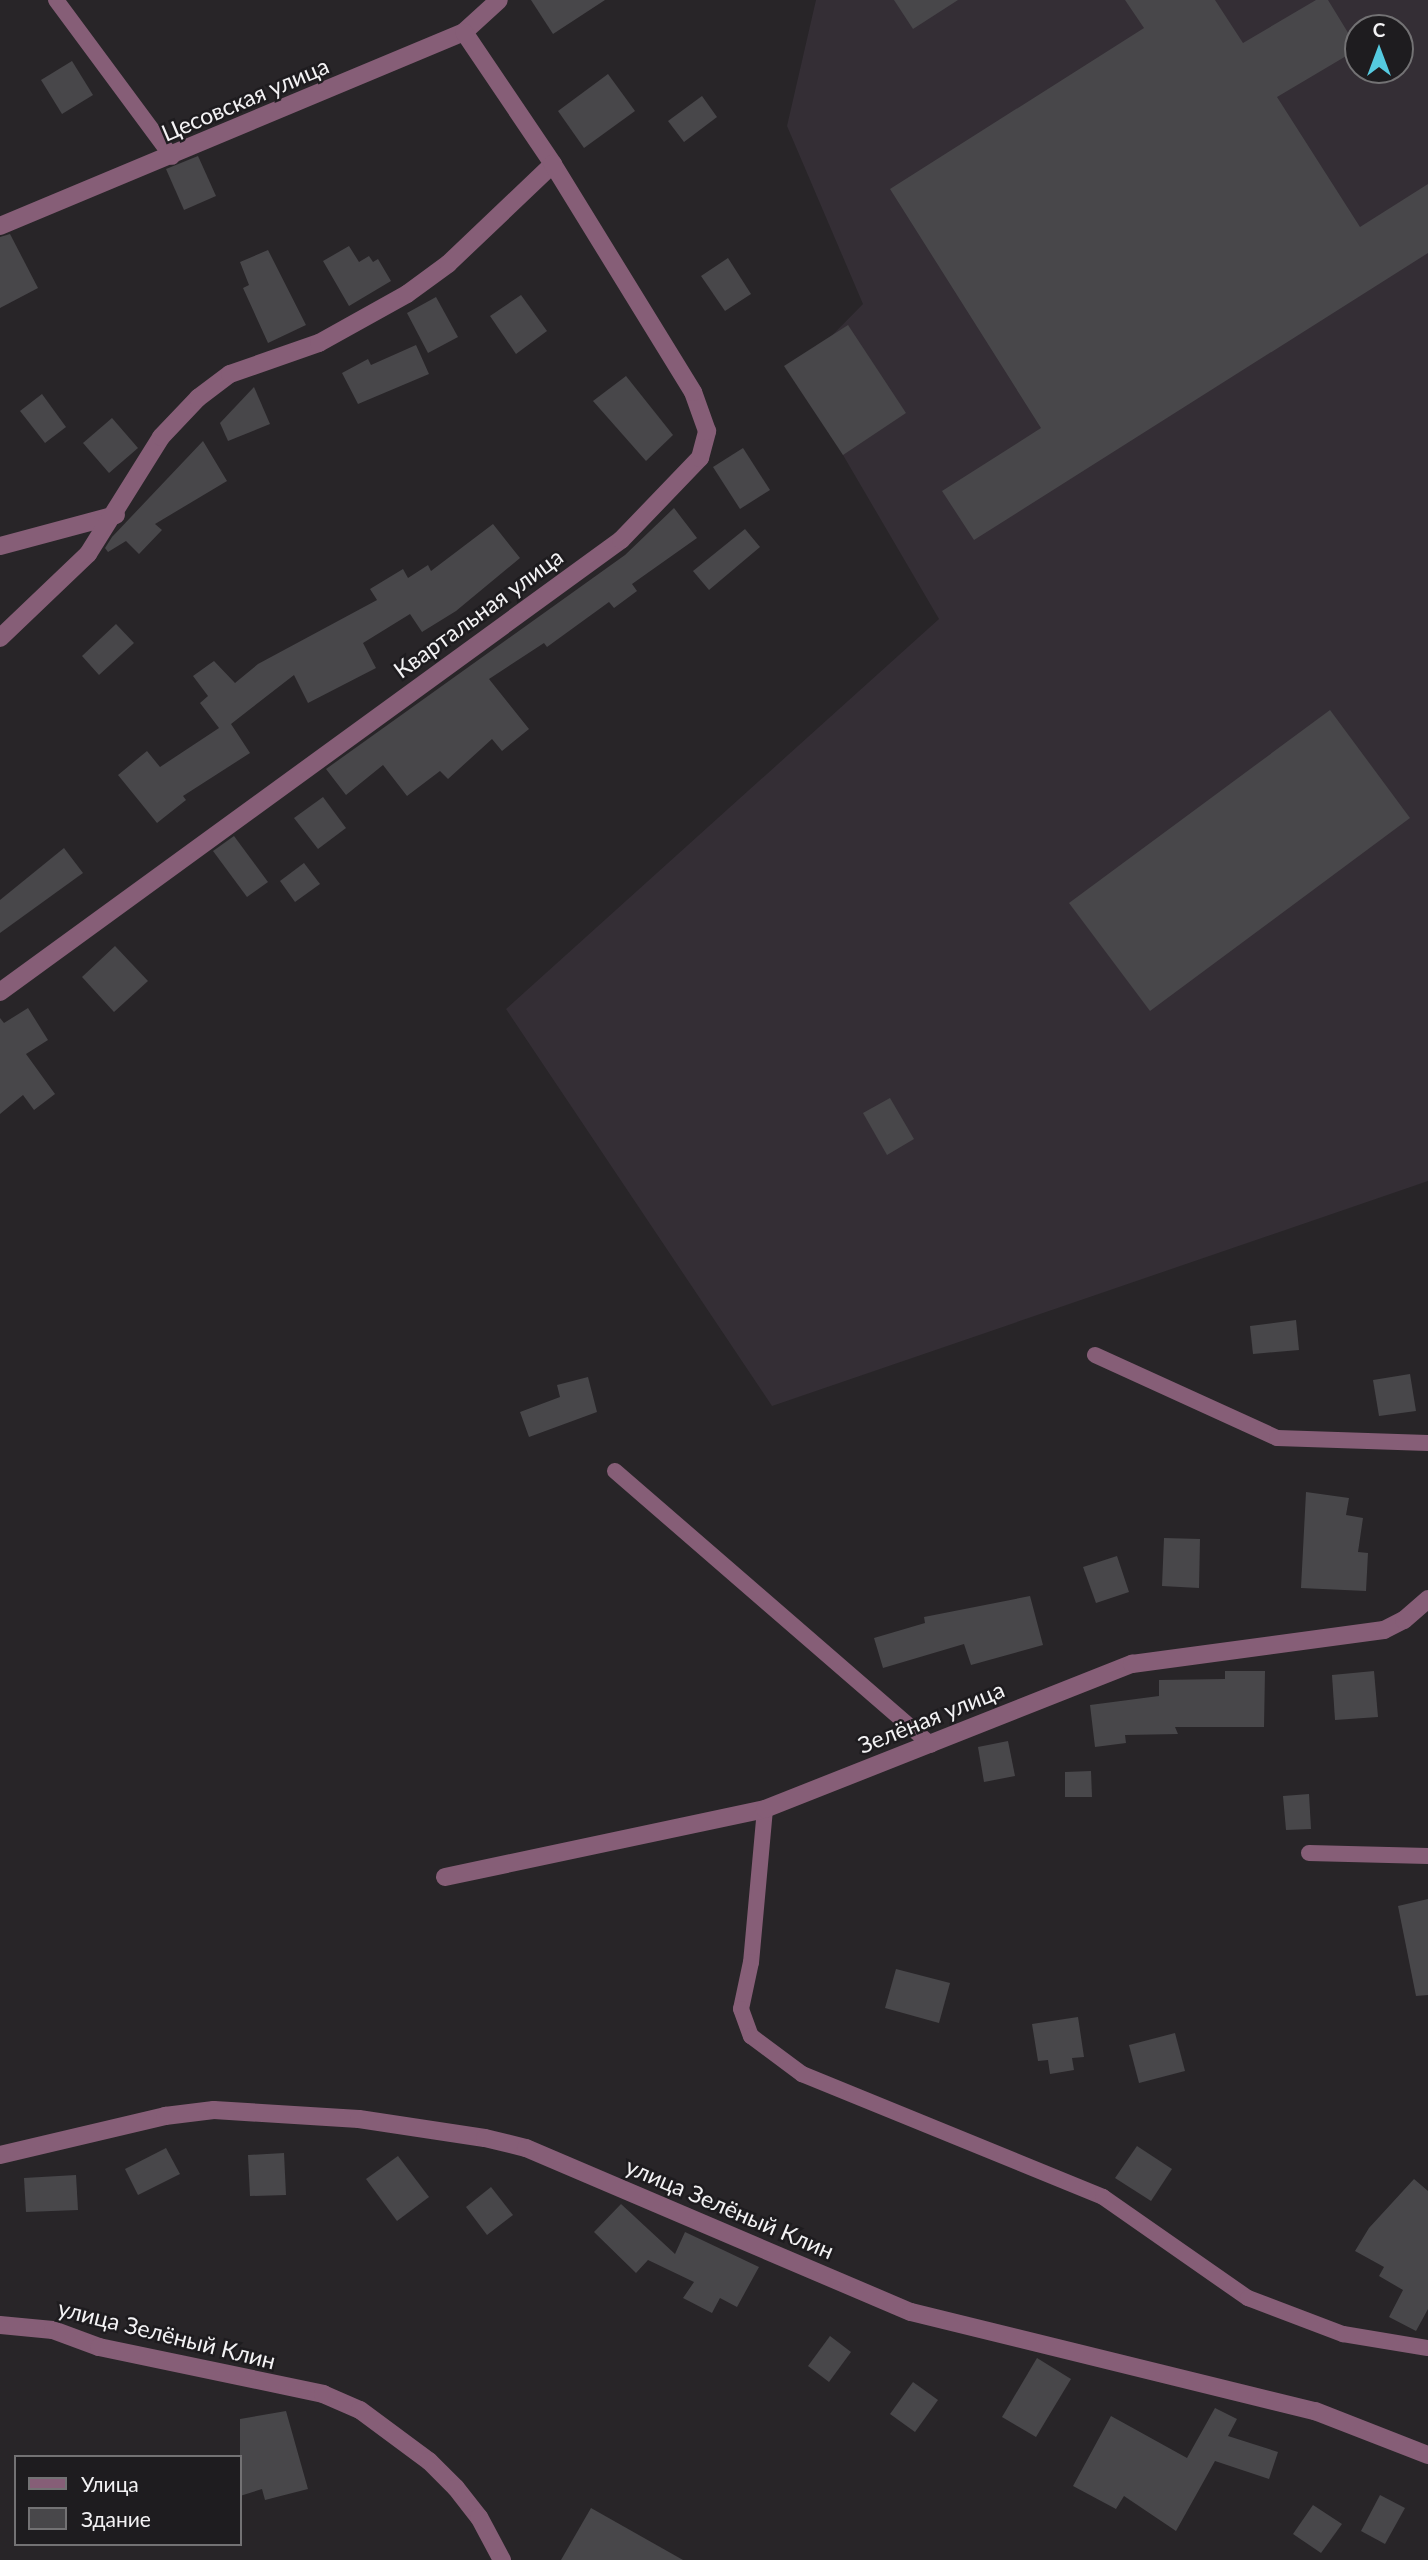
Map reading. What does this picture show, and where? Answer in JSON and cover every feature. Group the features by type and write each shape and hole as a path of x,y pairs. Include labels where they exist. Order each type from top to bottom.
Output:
{"street":[{"name":"Цесовская улица","path":"0,226 172,157 464,32 499,0"},
{"name":"Квартальная улица","path":"0,992 621,540 700,458 706,431 693,392 553,164 464,32"},
{"path":"0,638 88,554 116,515 161,437 198,398 230,374 319,344 407,294 448,264 553,164"},
{"path":"0,546 116,515"},
{"name":"Зелёная улица","path":"445,1877 765,1809 1132,1664 1384,1630 1428,1599"},
{"name":"улица Зелёный Клин","path":"0,2155 165,2116 214,2110 440,2129 526,2148 911,2312 1315,2411 1428,2455"},
{"name":"улица Зелёный Клин","path":"0,2325 53,2330 99,2347 323,2394 360,2410 429,2461 456,2488 479,2517 502,2560"}],"lane":[{"path":"56,0 172,157"},
{"path":"1096,1355 1277,1437 1428,1443"},
{"path":"615,1471 931,1745"},
{"path":"765,1809 751,1962 741,2009 751,2036 802,2074 1103,2197 1248,2298 1343,2333 1428,2348"},
{"path":"1309,1853 1428,1856"}],"shaded area":[{"path":"816,0 1428,0 1428,1181 772,1406 506,1009 939,619 795,373 863,304 787,126"}],"building":[{"path":"531,0 605,0 553,34"},
{"path":"894,0 958,0 913,29"},
{"path":"1125,0 1215,0 1243,43 1316,0 1328,0 1344,26 1344,57 1277,97 1360,227 1428,184 1428,253 974,540 942,491 1041,428 890,189 1144,28"},
{"path":"72,61 93,95 62,114 41,80"},
{"path":"608,74 635,111 584,148 558,111"},
{"path":"702,96 717,117 684,142 668,121"},
{"path":"198,156 216,196 184,210 166,169"},
{"path":"10,234 38,288 0,308 0,237"},
{"path":"349,246 359,262 369,256 373,262 378,259 391,281 349,306 323,261"},
{"path":"268,250 306,325 268,343 243,288 249,285 240,262"},
{"path":"728,258 751,294 725,311 701,276"},
{"path":"521,295 547,331 516,354 490,316"},
{"path":"436,297 458,337 428,353 407,313"},
{"path":"848,325 906,413 843,455 784,366"},
{"path":"416,345 429,374 358,404 342,373 368,359 371,365"},
{"path":"626,376 673,435 646,461 593,401"},
{"path":"254,387 270,424 228,441 220,423"},
{"path":"42,394 66,427 45,443 20,411"},
{"path":"112,418 138,448 109,473 83,443"},
{"path":"203,441 227,481 155,524 162,530 139,554 126,541 108,552 105,548 112,537"},
{"path":"743,448 770,490 740,509 713,467"},
{"path":"674,508 697,538 632,584 637,591 614,608 609,602 547,647 544,643 489,679 529,729 502,751 492,739 448,779 440,771 407,796 383,765 346,795 326,769 625,555"},
{"path":"493,524 520,558 456,611 422,632 410,614 363,643 376,668 308,703 294,675 231,724 250,753 183,796 186,800 157,823 118,775 147,751 160,767 219,728 200,703 208,696 193,676 214,661 235,683 258,664 377,600 370,589 403,569 408,578 428,565 431,571"},
{"path":"745,529 760,547 709,590 693,571"},
{"path":"116,624 134,643 99,675 82,656"},
{"path":"1330,710 1410,818 1150,1011 1069,903"},
{"path":"323,797 346,828 318,849 294,818"},
{"path":"234,836 268,882 247,897 213,851"},
{"path":"64,848 83,873 0,933 0,900"},
{"path":"304,863 320,884 295,902 280,881"},
{"path":"115,946 148,981 114,1012 82,977"},
{"path":"28,1008 48,1040 26,1054 55,1094 34,1110 23,1095 0,1114 0,1018 4,1023"},
{"path":"890,1098 914,1139 887,1155 863,1113"},
{"path":"1296,1320 1299,1350 1253,1354 1250,1326"},
{"path":"1410,1374 1416,1411 1379,1416 1373,1380"},
{"path":"588,1377 597,1412 529,1437 520,1412 560,1397 557,1385"},
{"path":"1306,1492 1349,1498 1346,1515 1363,1518 1358,1552 1368,1553 1366,1591 1301,1588"},
{"path":"1164,1538 1200,1539 1199,1588 1162,1586"},
{"path":"1117,1556 1129,1592 1096,1603 1083,1567"},
{"path":"1030,1596 1043,1645 971,1665 964,1644 883,1668 874,1638 925,1623 924,1617"},
{"path":"1225,1671 1265,1671 1264,1727 1175,1727 1178,1734 1125,1735 1126,1743 1095,1747 1090,1705 1159,1696 1159,1680 1225,1679"},
{"path":"1374,1671 1378,1717 1335,1720 1332,1675"},
{"path":"1008,1741 1015,1776 984,1782 978,1747"},
{"path":"1091,1771 1092,1797 1065,1797 1065,1772"},
{"path":"1309,1794 1311,1829 1286,1830 1283,1796"},
{"path":"1428,1899 1428,1995 1416,1996 1398,1906"},
{"path":"896,1969 950,1983 939,2023 885,2008"},
{"path":"1078,2017 1084,2057 1072,2058 1074,2070 1050,2074 1048,2060 1038,2061 1032,2024"},
{"path":"1175,2033 1185,2071 1139,2083 1129,2045"},
{"path":"1137,2146 1172,2169 1151,2201 1115,2178"},
{"path":"166,2148 180,2174 138,2195 125,2169"},
{"path":"284,2153 286,2195 250,2196 248,2155"},
{"path":"398,2156 429,2197 397,2221 366,2179"},
{"path":"76,2175 78,2210 26,2212 24,2178"},
{"path":"1414,2179 1428,2191 1428,2309 1416,2331 1389,2317 1403,2290 1379,2276 1384,2267 1355,2251 1369,2228"},
{"path":"491,2187 513,2215 487,2235 466,2207"},
{"path":"621,2204 675,2254 685,2232 759,2267 737,2307 720,2298 712,2313 683,2298 694,2282 648,2260 636,2273 594,2232"},
{"path":"830,2336 851,2352 829,2382 808,2366"},
{"path":"1037,2358 1071,2379 1036,2437 1002,2417"},
{"path":"913,2382 938,2400 915,2432 890,2414"},
{"path":"1215,2408 1237,2419 1228,2436 1278,2452 1269,2479 1215,2461 1176,2531 1124,2496 1116,2509 1073,2486 1111,2416 1187,2458"},
{"path":"286,2411 308,2489 265,2500 262,2489 242,2495 240,2419"},
{"path":"1380,2495 1405,2508 1385,2544 1361,2531"},
{"path":"1313,2505 1342,2524 1321,2553 1293,2534"},
{"path":"591,2508 683,2560 561,2560"}]}
